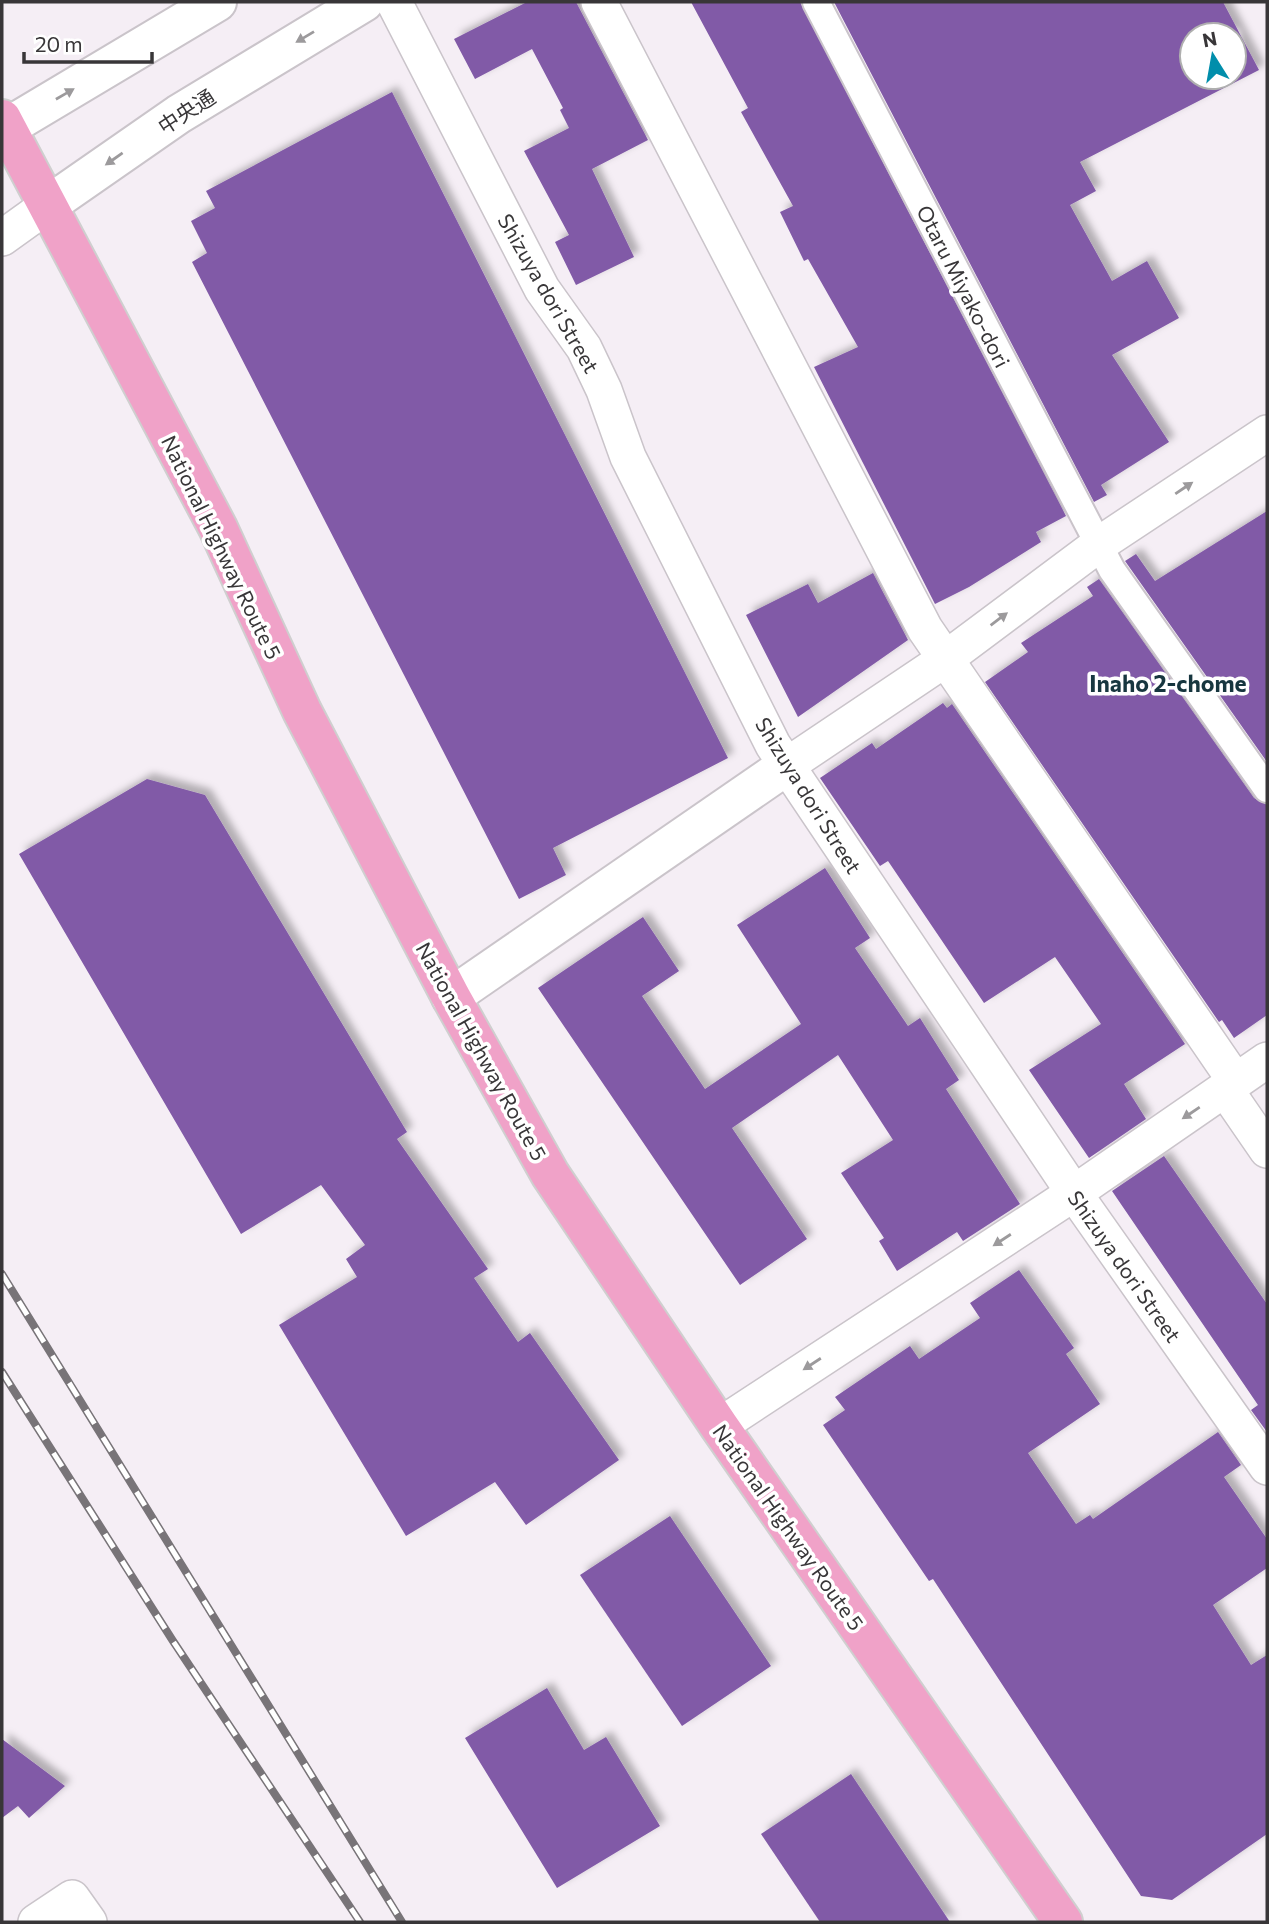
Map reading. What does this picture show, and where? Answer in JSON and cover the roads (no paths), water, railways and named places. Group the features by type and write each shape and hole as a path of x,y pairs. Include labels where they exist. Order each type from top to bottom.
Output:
{"highway":[{"name":"National Highway Route 5","path":"3,126 48,205 218,528 302,711 451,998 550,1174 719,1426 1063,1922"}],"street":[{"path":"3,126 217,2"},
{"name":"中央通","path":"48,205 179,114 364,2"},
{"name":"Shizuya dori Street","path":"394,2 542,289 584,348 604,390 628,457 773,745 1074,1193 1267,1466"},
{"path":"599,2 925,629 1231,1085 1267,1150"},
{"name":"Otaru Miyako-dori","path":"816,2 1105,557 1267,789"},
{"path":"2,238 48,205"},
{"path":"451,998 786,766 1105,557 1267,433"},
{"path":"719,1426 1074,1193 1267,1060"},
{"path":"36,1922 72,1898 89,1922"}],"railway":[{"path":"2,1274 402,1922"},
{"path":"2,1372 173,1641 360,1922"}],"district":[{"name":"Inaho 2-chome","path":"1168,683"}]}
